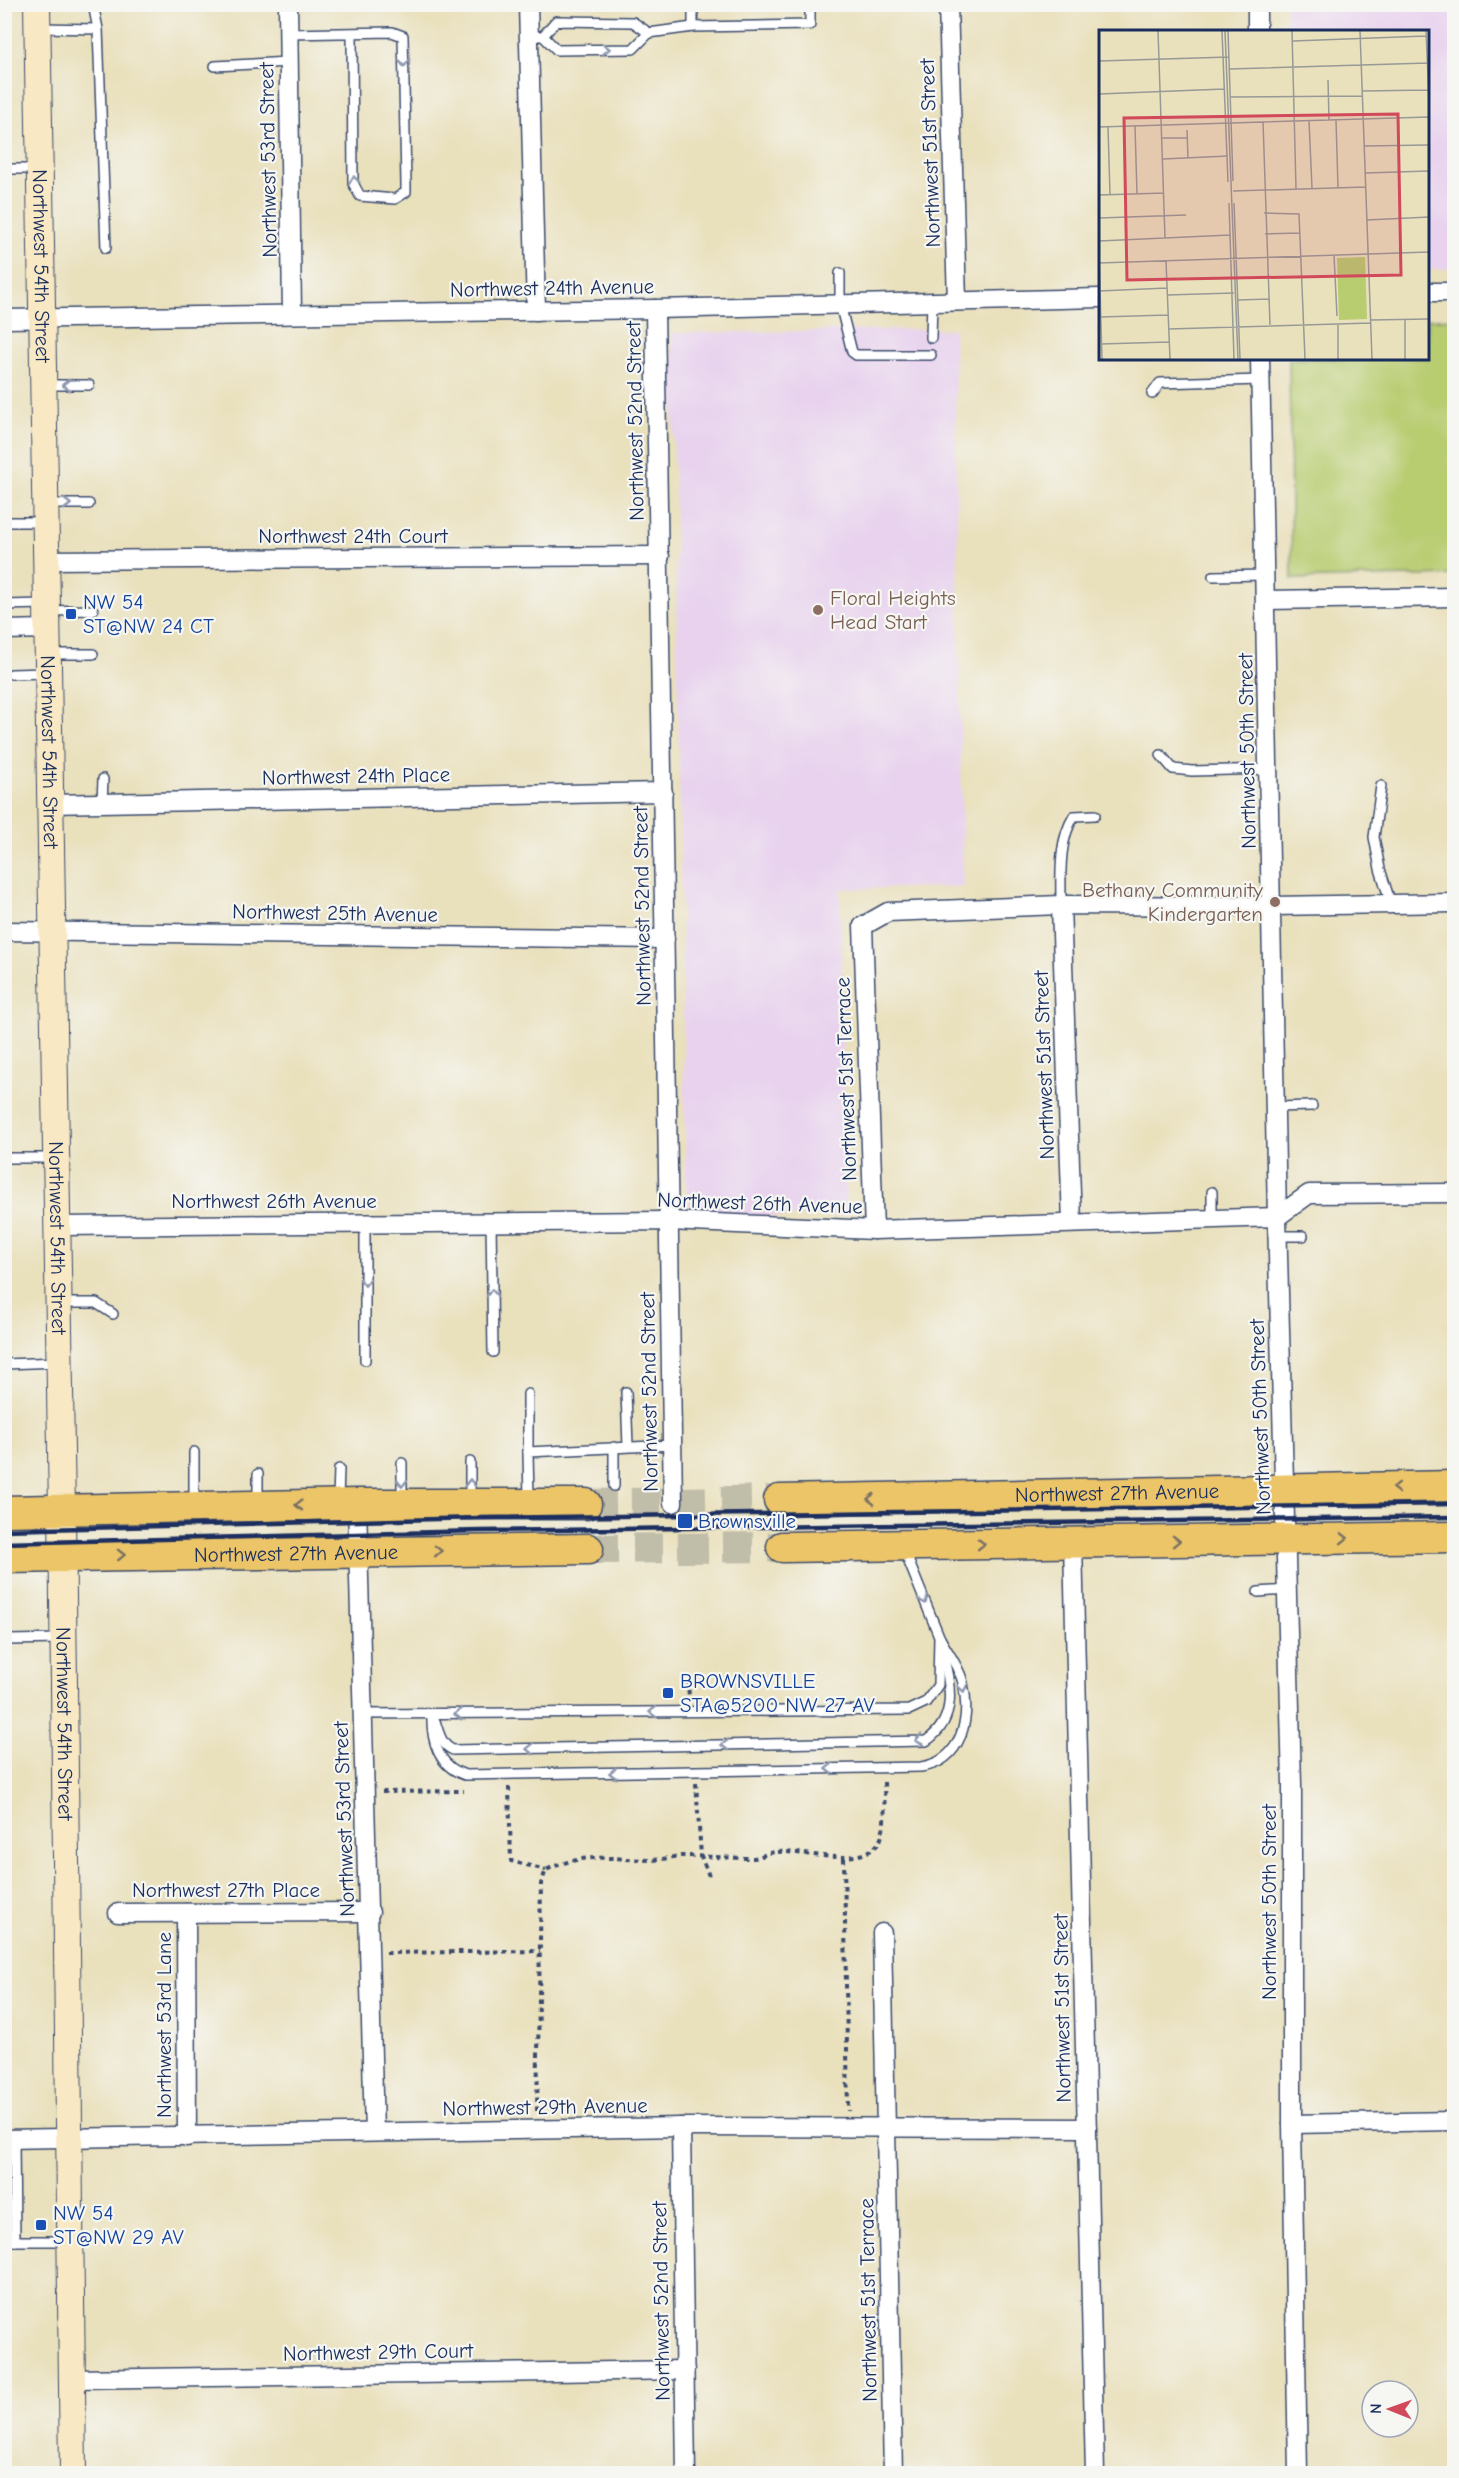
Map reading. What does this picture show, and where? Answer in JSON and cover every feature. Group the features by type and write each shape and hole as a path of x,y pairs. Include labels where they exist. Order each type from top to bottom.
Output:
{"main road":[{"name":"Northwest 54th Street","path":"37,16 63,1556 73,2474"},
{"name":"Northwest 27th Avenue","path":"779,1500 1455,1486"},
{"path":"902,1545 902,1511 930,1497"},
{"path":"4,1511 348,1504 586,1504"},
{"path":"782,1547 1455,1537"},
{"name":"Northwest 27th Avenue","path":"4,1558 588,1549"}],"street":[{"name":"Northwest 53rd Street","path":"288,4 292,314"},
{"path":"528,4 536,36 536,311"},
{"name":"Northwest 51st Street","path":"948,4 957,301"},
{"path":"1257,4 1257,30"},
{"path":"1429,292 1455,292"},
{"name":"Northwest 24th Avenue","path":"4,319 655,309 1099,298"},
{"name":"Northwest 52nd Street","path":"655,309 673,1503"},
{"name":"Northwest 50th Street","path":"1260,360 1273,906 1277,1236 1292,1785 1292,2124 1298,2474"},
{"name":"Northwest 24th Court","path":"46,560 660,556"},
{"path":"1266,600 1455,597"},
{"path":"4,630 47,634"},
{"name":"Northwest 24th Place","path":"50,804 663,792"},
{"path":"1061,905 1273,906 1455,903"},
{"name":"Northwest 51st Street","path":"1061,905 1072,1224"},
{"name":"Northwest 51st Terrace","path":"874,1230 863,926 888,912 1061,905"},
{"name":"Northwest 25th Avenue","path":"4,931 665,939"},
{"path":"1277,1217 1309,1194 1455,1192"},
{"name":"Northwest 26th Avenue","path":"57,1226 669,1221 874,1230 1277,1217"},
{"name":"Northwest 53rd Street","path":"348,1504 359,1552 374,2132"},
{"name":"Northwest 51st Street","path":"1073,1542 1095,2474"},
{"name":"Northwest 27th Place","path":"118,1913 370,1912"},
{"name":"Northwest 53rd Lane","path":"186,1913 187,2137"},
{"name":"Northwest 51st Terrace","path":"882,1933 888,2126 893,2474"},
{"path":"1292,2124 1455,2121"},
{"name":"Northwest 52nd Street","path":"681,2127 686,2474"},
{"name":"Northwest 29th Avenue","path":"9,2138 187,2137 681,2127 1087,2128"},
{"name":"Northwest 29th Court","path":"72,2379 685,2370"}],"lane":[{"path":"93,4 98,29 106,248"},
{"path":"693,4 693,27"},
{"path":"649,33 633,22 556,21 536,36 557,50 633,49 649,33 693,27 810,25 810,4"},
{"path":"37,16 98,29"},
{"path":"288,34 392,32 403,36 406,192 395,199 360,196 353,183 352,33"},
{"path":"215,66 289,62"},
{"path":"4,169 40,169"},
{"path":"840,273 840,304 850,347 856,355 931,355"},
{"path":"931,338 932,301"},
{"path":"1152,394 1160,382 1261,380"},
{"path":"43,385 89,385"},
{"path":"4,522 89,504"},
{"path":"1213,576 1265,575"},
{"path":"4,605 47,634 93,654"},
{"path":"11,674 47,634 93,610"},
{"path":"1161,755 1173,769 1192,771 1270,769"},
{"path":"102,803 103,779"},
{"path":"1381,786 1374,837 1380,869 1391,904"},
{"path":"1061,905 1061,858 1066,830 1074,816 1095,815"},
{"path":"1276,1107 1312,1106"},
{"path":"4,1158 56,1158"},
{"path":"1212,1192 1212,1219"},
{"path":"492,1222 493,1352"},
{"path":"365,1223 365,1360"},
{"path":"1277,1236 1303,1236"},
{"path":"58,1303 96,1303 113,1314"},
{"path":"4,1364 60,1362"},
{"path":"626,1392 628,1446"},
{"path":"528,1394 530,1504"},
{"path":"528,1452 673,1445"},
{"path":"614,1447 614,1486"},
{"path":"194,1452 194,1507"},
{"path":"470,1462 470,1503"},
{"path":"402,1463 402,1504"},
{"path":"339,1469 348,1504"},
{"path":"257,1506 258,1474"},
{"path":"432,1714 432,1734 437,1749 454,1771 465,1775 884,1768 934,1765 956,1748 964,1728 966,1706 963,1682 939,1636 902,1545"},
{"path":"1258,1592 1287,1590"},
{"path":"364,1714 909,1710 926,1702 938,1686 939,1636"},
{"path":"432,1714 441,1740 446,1747 453,1750 926,1741 936,1734 943,1724 950,1702 950,1687 939,1636"},
{"path":"8,1640 63,1639"},
{"path":"9,2138 15,2241"},
{"path":"4,2241 70,2241"}],"path":[{"path":"509,1774 511,1861 546,1870 563,1863 596,1856 642,1860 679,1856 753,1859 778,1851 829,1854 844,1858 870,1850 879,1843 883,1829 884,1768"},
{"path":"497,1790 509,1790"},
{"path":"366,1792 473,1791"},
{"path":"844,1858 848,2126"},
{"path":"537,2130 541,1884 546,1870"},
{"path":"371,1953 540,1951"}],"shaded area":[{"path":"1286,5 1454,5 1454,269 1429,269 1429,30 1286,30"},
{"name":"Floral Heights Head Start","path":"954,329 963,887 840,889 846,1215 708,1218 691,1208 686,1188 672,333"}],"green space":[{"path":"1429,319 1454,319 1454,575 1292,579 1289,360 1429,360"}],"tunnel":[{"path":"586,1504 779,1500"},
{"path":"588,1549 782,1547"}],"railway":[{"path":"4,1530 478,1518 1454,1504"},
{"path":"4,1543 478,1531 1454,1517"}],"place":[{"name":"Floral Heights Head Start","path":"818,610"},
{"name":"NW 54 ST@NW 24 CT","path":"71,614"},
{"name":"Bethany Community Kindergarten","path":"1275,902"},
{"name":"Brownsville","path":"685,1521"},
{"name":"BROWNSVILLE STA@5200 NW 27 AV","path":"668,1693"},
{"name":"NW 54 ST@NW 29 AV","path":"41,2225"}]}
